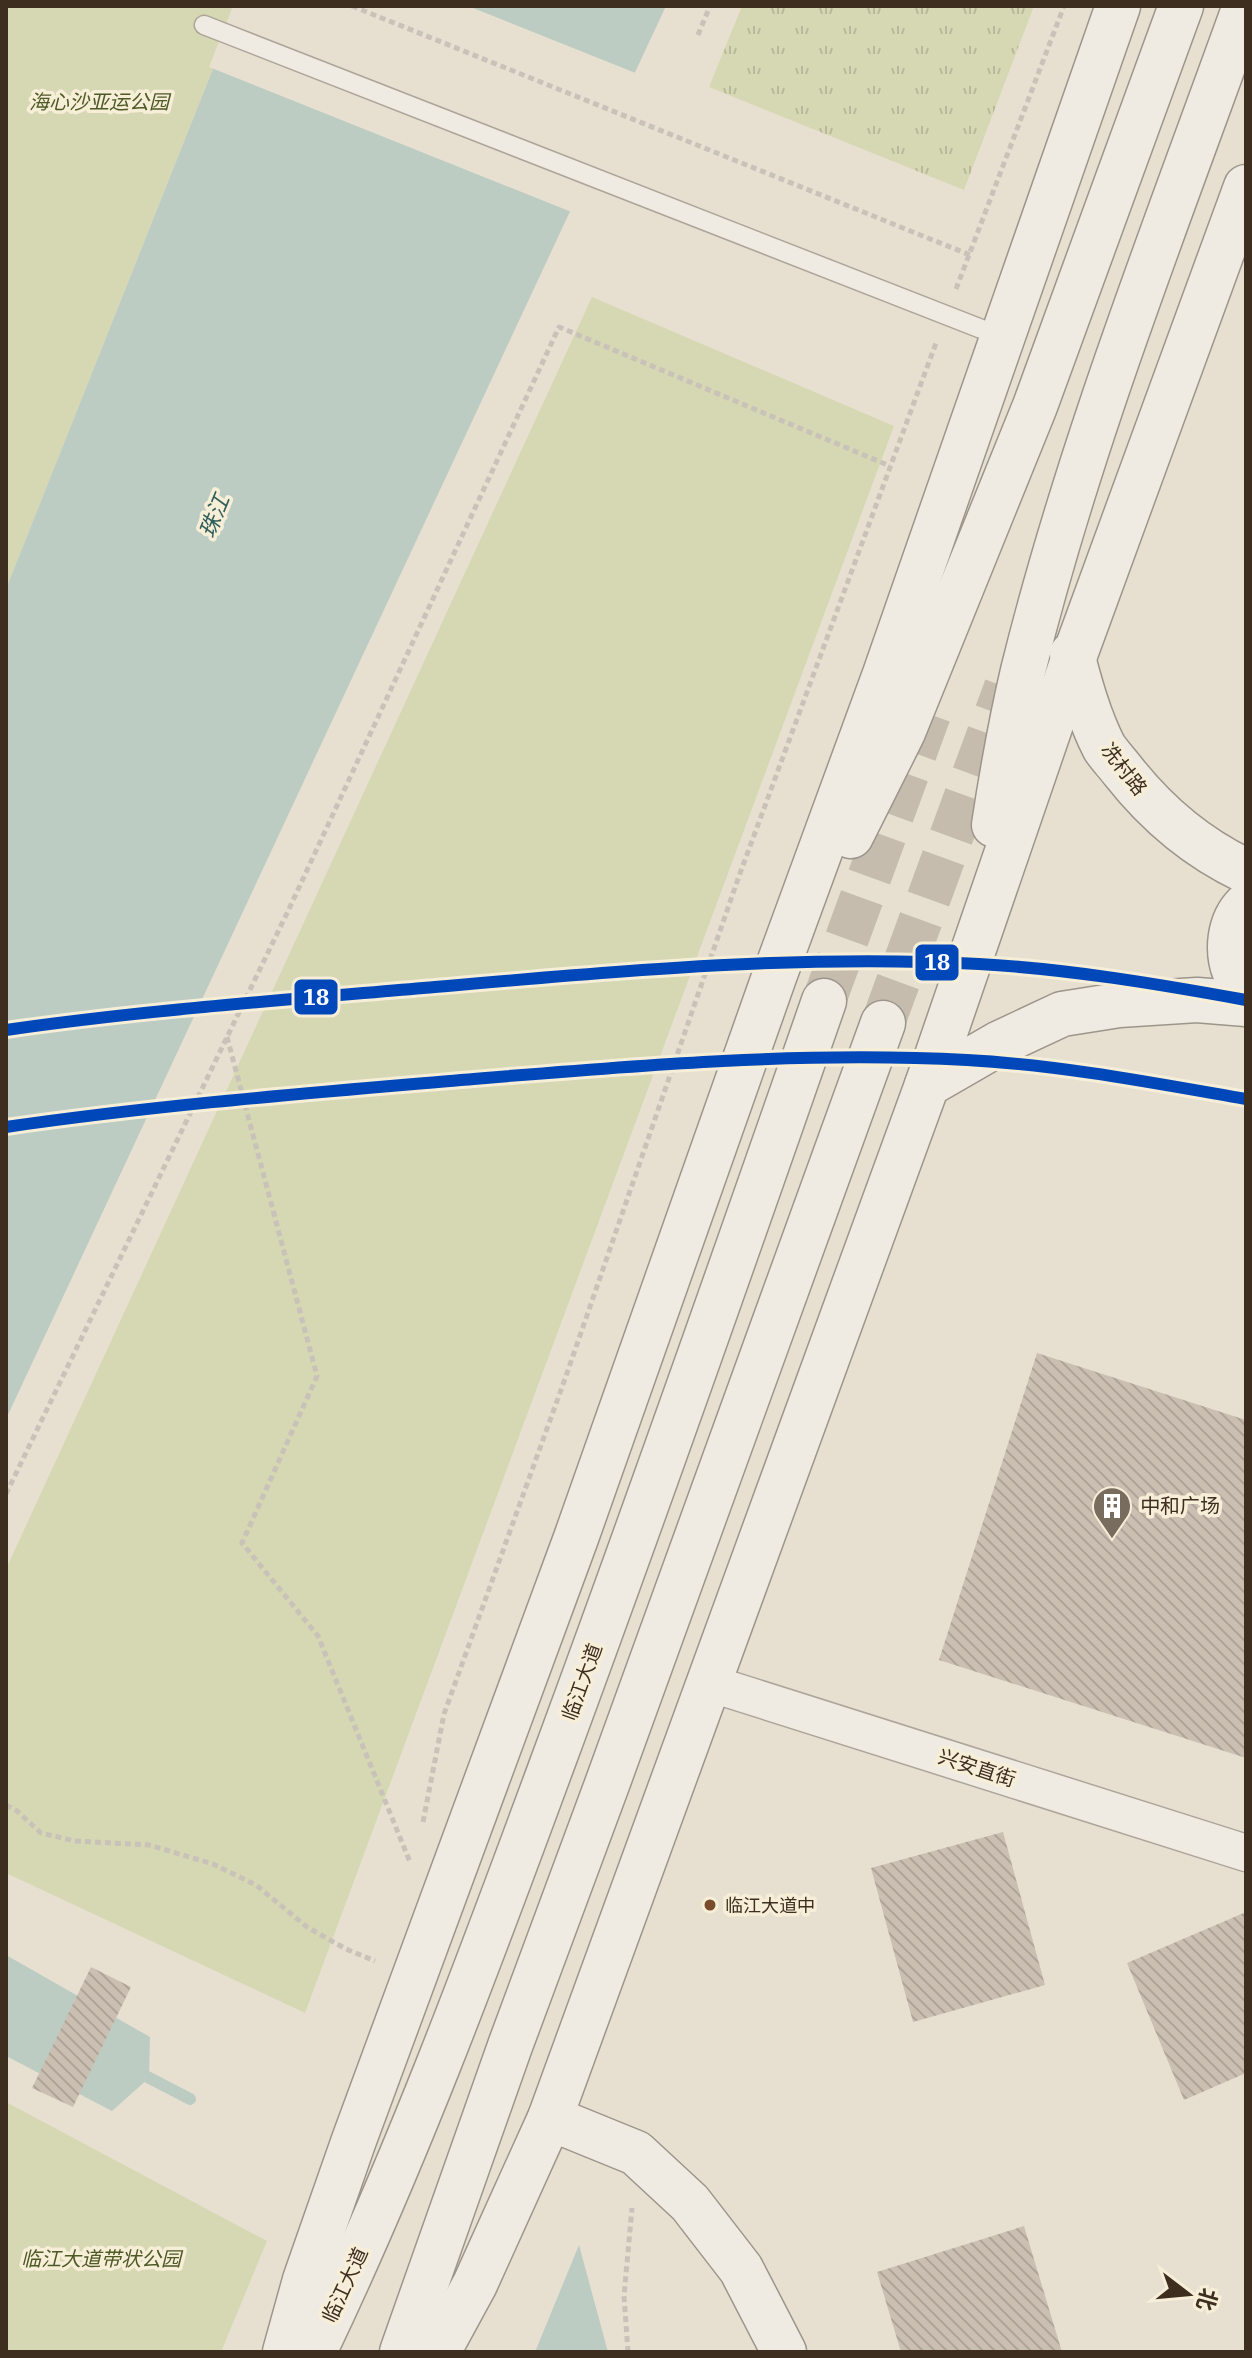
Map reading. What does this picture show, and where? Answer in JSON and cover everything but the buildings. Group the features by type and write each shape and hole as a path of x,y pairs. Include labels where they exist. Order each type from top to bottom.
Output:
{"main road":[{"path":"285,2352 305,2280 354,2140 576,1538 774,977 885,674 1118,6"},
{"path":"774,977 858,823 903,732 1035,406 1181,6"},
{"path":"980,926 1006,750 1023,671 1049,576 1096,421 1245,6"},
{"path":"438,2352 475,2284 550,2118 927,1085 1073,660 1246,187"},
{"name":"冼村路","path":"1049,576 1083,695 1104,748 1135,786 1176,827 1227,862 1246,871"},
{"path":"1246,905 1239,912 1232,931 1230,949 1235,974 1246,990"},
{"path":"927,1085 998,1044 1062,1014 1119,1005 1197,1000 1246,1004"},
{"name":"临江大道","path":"314,2352 409,2141 494,1923 699,1359 824,1001"},
{"path":"402,2352 510,2046 883,1023"},
{"path":"550,2118 636,2153 690,2203 741,2269 784,2352"}],"street":[{"name":"兴安直街","path":"709,1683 1246,1853"}],"lane":[{"path":"204,25 1002,337"}],"path":[{"path":"352,6 970,255"},
{"path":"698,35 710,6"},
{"path":"423,1824 444,1714 566,1376 739,876 1064,6"},
{"path":"6,1494 289,909 559,327 890,466"},
{"path":"227,1036 317,1376 242,1543 318,1636 414,1870 417,1855"},
{"path":"6,1805 41,1833 75,1841 149,1845 213,1864 256,1885 307,1927 346,1949 382,1964"},
{"path":"628,2352 624,2296 632,2208"}],"green space":[{"name":"海心沙亚运公园","path":"6,6 238,6 6,589"},
{"path":"742,6 1034,6 964,190 709,87"},
{"path":"592,297 894,426 305,2013 6,1873 6,1569"},
{"name":"临江大道带状公园","path":"6,2102 267,2241 221,2352 6,2352"}],"water":[{"name":"珠江","path":"238,6 666,6 6,1419 6,589"},
{"path":"6,1955 150,2037 149,2078 112,2111 6,2056"},
{"path":"579,2245 608,2352 535,2352"}],"pier":[{"path":"233,6 468,6 638,74 574,213 209,67"}],"waterway":[{"path":"136,2071 190,2099"}],"tunnel":[{"path":"883,1023 1006,687"},
{"path":"824,1001 929,714"}],"transit line":[{"name":"18","path":"6,1030 214,1006 562,976 701,966 840,961 1046,969 1246,1000"},
{"name":"18","path":"6,1127 176,1106 347,1090 714,1061 840,1057 1002,1062 1107,1075 1246,1099"}],"place":[{"name":"中和广场","path":"1112,1540"},
{"name":"临江大道中","path":"710,1905"}]}
